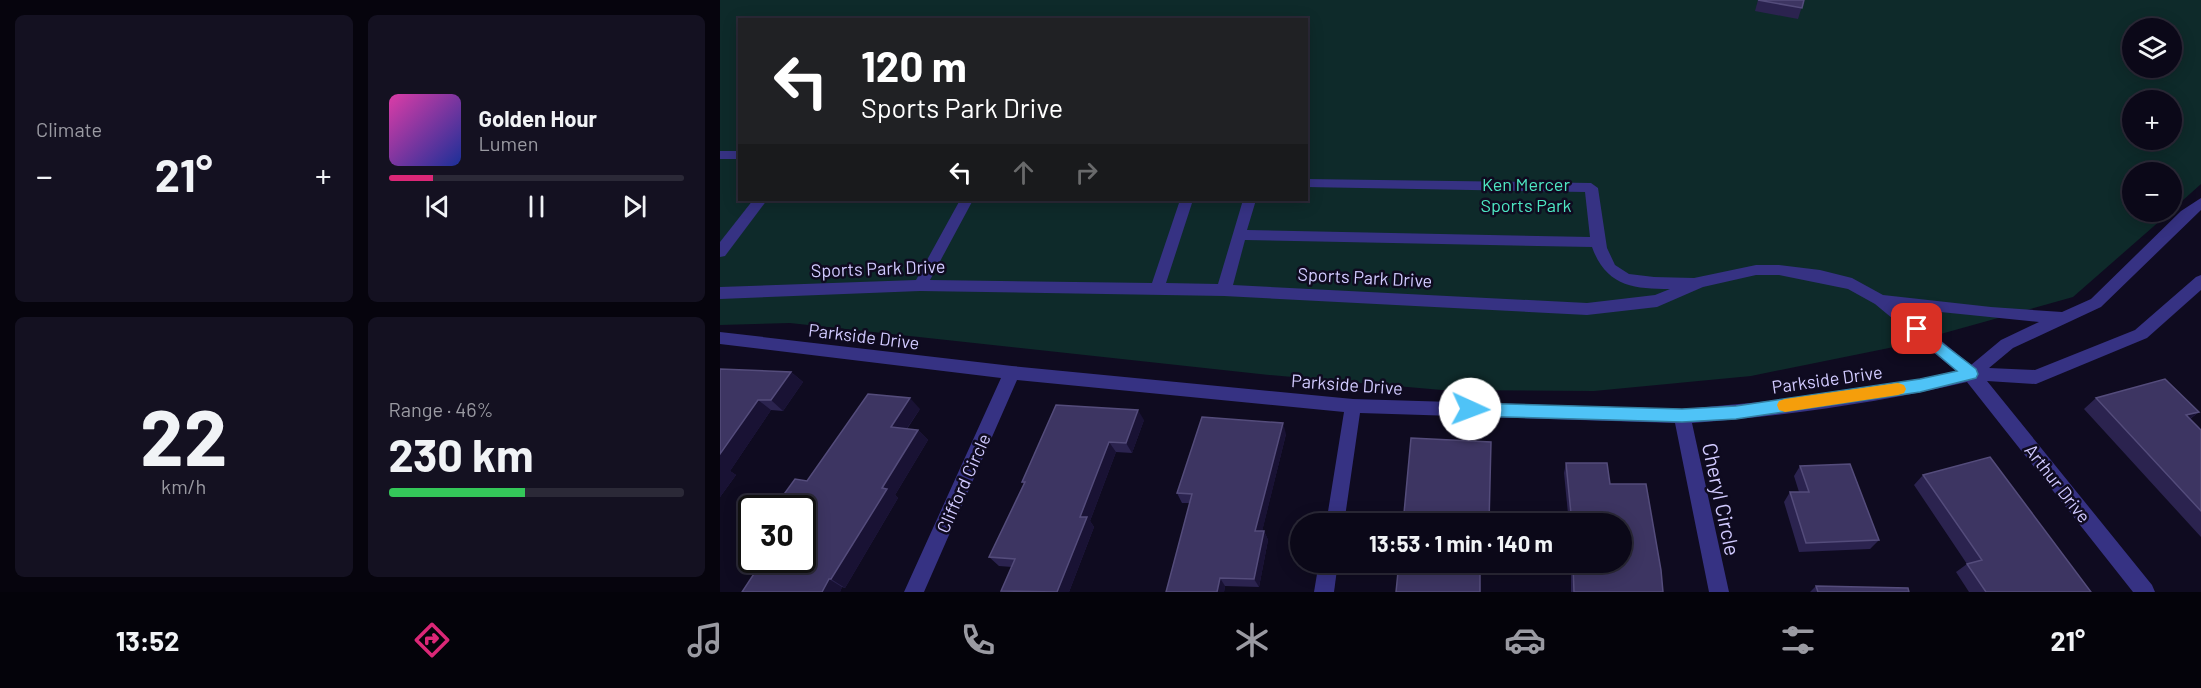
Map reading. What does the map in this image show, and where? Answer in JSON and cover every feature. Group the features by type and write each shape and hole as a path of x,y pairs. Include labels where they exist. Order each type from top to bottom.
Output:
{"street":[{"path":"720,155 738,155"},
{"path":"1308,183 1591,188 1598,242 1604,258 1617,275 1652,283 1700,282"},
{"path":"720,252 759,201"},
{"path":"920,285 965,201"},
{"path":"1157,289 1186,201"},
{"path":"1224,290 1249,201"},
{"name":"Parkside Drive","path":"1971,374 2007,344 2096,303 2201,203"},
{"path":"1239,235 1598,242"},
{"name":"Sports Park Drive","path":"720,293 920,285 1224,290 1587,309 1658,301 1700,282 1756,270 1779,270 1820,276 1852,284 1880,300 1971,374"},
{"name":"Parkside Drive","path":"720,338 1011,373 1353,406 1682,416 1736,412 1897,389 1971,374 2037,377 2142,334 2201,281"},
{"path":"1880,300 2019,317 2064,317"},
{"name":"Clifford Circle","path":"914,592 1011,373"},
{"name":"Arthur Drive","path":"1971,374 2145,592"},
{"path":"1337,513 1353,406"},
{"name":"Cheryl Circle","path":"1682,416 1719,592"},
{"path":"1324,592 1327,573"}],"green space":[{"name":"Ken Mercer Sports Park","path":"720,0 2201,0 2201,184 2182,201 2182,162 2122,162 2122,222 2159,222 2073,297 1894,347 1751,376 1594,391 1442,390 1269,375 790,323 720,325"}],"building":[{"path":"1758,0 1804,0 1802,8"},
{"path":"720,369 791,372 771,400 758,400 720,454"},
{"path":"2165,379 2199,412 2186,415 2201,430 2201,511 2096,398"},
{"path":"868,394 910,398 891,427 918,430 882,488 887,489 822,592 742,592 754,573 816,573 816,495 783,495 795,479 807,481"},
{"path":"1056,405 1138,410 1126,443 1109,442 1080,517 1087,517 1057,592 1001,591 1015,559 989,557 1025,482 1022,482"},
{"path":"1202,417 1283,423 1255,531 1264,531 1254,579 1220,578 1217,592 1166,592 1192,494 1177,493"},
{"path":"1411,438 1491,442 1489,513 1404,513"},
{"path":"1990,457 2091,592 1986,592 1967,564 1982,560 1923,475"},
{"path":"1566,463 1607,463 1610,484 1646,484 1663,592 1574,592 1573,573 1632,573 1632,513 1571,513"},
{"path":"1850,464 1879,540 1806,543 1790,492 1809,492 1800,466"},
{"path":"1398,573 1480,573 1480,592 1396,592"},
{"path":"1816,586 1908,588 1909,592 1818,592"}],"slow traffic":[{"path":"1785,405 1898,389"}],"route":[{"path":"1470,409 1682,416 1736,412 1920,386 1971,374 1917,329"}]}
